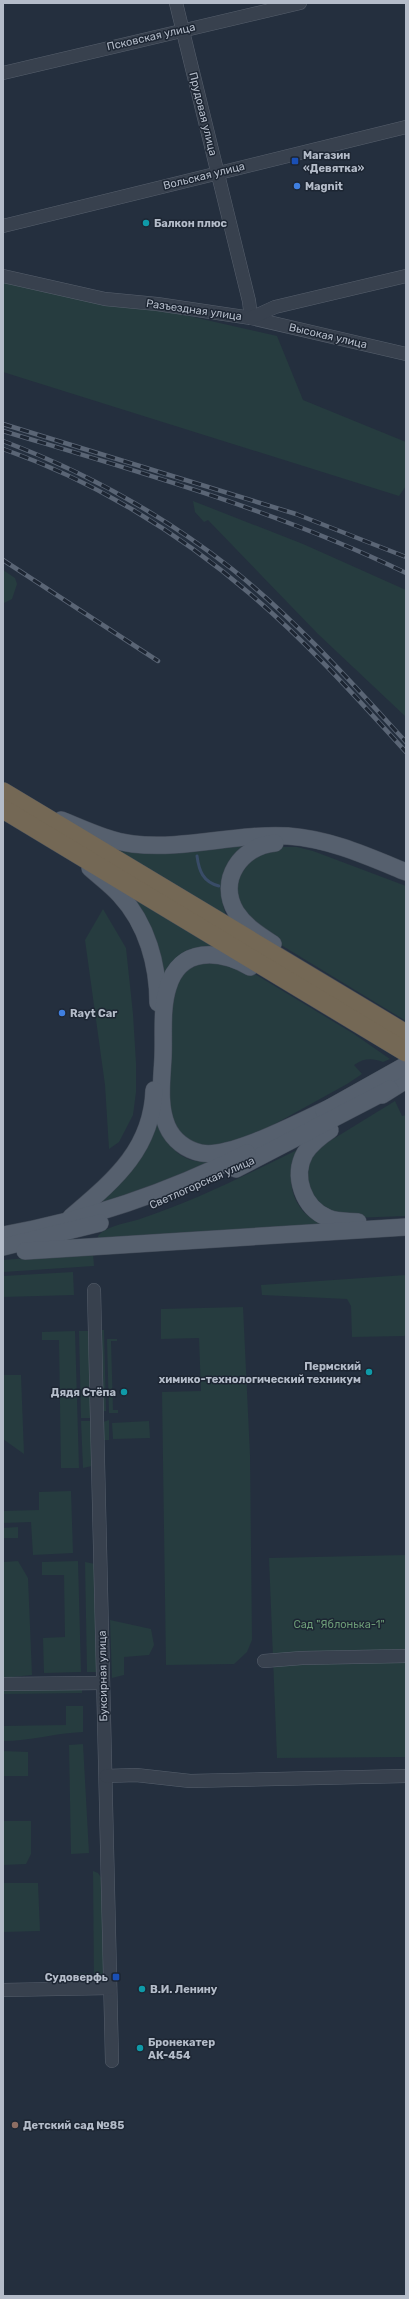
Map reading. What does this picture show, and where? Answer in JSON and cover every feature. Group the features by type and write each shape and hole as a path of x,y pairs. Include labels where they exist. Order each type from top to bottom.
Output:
{"highway":[{"path":"3,792 406,1034"},
{"path":"3,809 406,1052"}],"main road":[{"path":"25,806 104,838 124,843 175,845 257,836 298,837 337,844 406,872"},
{"path":"347,998 302,963 256,933 240,918 233,906 229,892 233,870 241,858 254,849 269,843 290,842 312,844 335,850 406,879"},
{"path":"66,1221 111,1183 127,1164 142,1139 150,1117 154,1093 158,1004 154,963 138,922 120,894 69,849"},
{"path":"334,1106 230,1150 202,1153 180,1143 167,1126 162,1105 164,1015 166,995 171,978 184,964 196,956 210,954 224,955 250,967 320,1010 371,1031"},
{"path":"406,1065 324,1134 306,1152 301,1164 301,1185 309,1204 327,1218 360,1222 406,1219"},
{"path":"383,1085 406,1080"},
{"name":"Светлогорская улица","path":"3,1235 66,1221 143,1197 188,1180 268,1142 334,1106 383,1085"},
{"name":"Светлогорская улица","path":"3,1247 104,1222 193,1189 271,1153 383,1085"},
{"path":"3,1253 406,1227"}],"street":[{"name":"Прудовая улица","path":"176,3 249,301 251,318"},
{"name":"Псковская улица","path":"3,73 300,3"},
{"name":"Вольская улица","path":"3,226 406,127"},
{"name":"Разъездная улица","path":"3,276 105,299 157,304 251,318 275,307 406,276"},
{"name":"Высокая улица","path":"251,318 406,354"},
{"name":"Буксирная улица","path":"94,1290 112,2061"},
{"path":"264,1661 302,1658 406,1656"},
{"path":"3,1684 103,1683"},
{"path":"106,1776 136,1775 190,1781 406,1776"},
{"path":"3,1990 110,1988"}],"green space":[{"path":"3,274 277,336 303,400 406,442 406,486 399,496 3,372"},
{"path":"193,501 303,544 406,590 406,717 318,634 208,520 204,522 195,512"},
{"path":"3,570 15,578 17,584 12,599 4,603"},
{"path":"246,842 230,870 223,887 223,906 227,918 120,856 115,847"},
{"path":"278,847 297,847 313,851 406,886 406,1021 258,931 246,921 232,889 242,862"},
{"path":"129,892 216,945 164,980"},
{"path":"103,909 126,948 133,1014 136,1063 136,1092 133,1115 119,1142 109,1149 105,1085 85,940"},
{"path":"196,961 240,965 354,1034 390,1059 383,1062 368,1059 361,1061 354,1065 362,1074 347,1084 237,1145 189,1146 168,1116 173,986"},
{"path":"395,1101 402,1116 406,1115 406,1216 351,1218 316,1208 302,1171 309,1158 325,1144"},
{"path":"154,1116 168,1142 178,1153 191,1160 209,1163 98,1206"},
{"path":"299,1150 295,1158 291,1175 293,1192 301,1208 307,1215 320,1224 98,1240 98,1236 111,1227 140,1219 180,1204 259,1169"},
{"path":"93,1253 94,1266 3,1272 3,1260"},
{"path":"73,1272 74,1295 3,1297 3,1276"},
{"path":"406,1275 406,1335 404,1336 352,1337 351,1306 347,1299 262,1295 261,1285"},
{"path":"243,1307 250,1455 252,1640 247,1652 234,1664 166,1665 162,1392 201,1391 199,1338 161,1339 161,1309"},
{"path":"100,1330 104,1330 106,1411 102,1411"},
{"path":"75,1331 79,1468 61,1468 59,1340 42,1340 42,1332"},
{"path":"79,1331 90,1331 92,1418 81,1418"},
{"path":"107,1339 117,1339 117,1341 111,1341 113,1410 118,1410 118,1413 109,1413"},
{"path":"3,1375 21,1375 24,1454 3,1439"},
{"path":"109,1420 109,1440 103,1440 103,1422"},
{"path":"81,1421 92,1421 92,1466 83,1468"},
{"path":"149,1421 150,1438 113,1439 112,1423"},
{"path":"71,1491 73,1553 33,1555 31,1522 3,1523 3,1511 39,1510 39,1492"},
{"path":"18,1527 18,1538 3,1538 3,1528"},
{"path":"3,1552 4,1562 18,1561 28,1578 32,1675 3,1678"},
{"name":"Сад \"Яблонька-1\"","path":"406,1555 406,1757 277,1758 269,1558"},
{"path":"78,1561 81,1672 44,1673 43,1638 65,1637 64,1575 42,1575 42,1562"},
{"path":"85,1562 95,1564 99,1672 87,1672"},
{"path":"110,1620 151,1629 154,1645 149,1655 124,1657 124,1675 112,1678"},
{"path":"82,1688 82,1693 3,1694 3,1690"},
{"path":"66,1706 83,1706 83,1732 23,1740 3,1741 3,1726 66,1725"},
{"path":"83,1744 89,1853 71,1854 69,1745"},
{"path":"3,1751 28,1752 28,1776 3,1776"},
{"path":"3,1821 31,1821 31,1854 26,1864 3,1865"},
{"path":"93,1871 98,1873 102,1879 105,1977 99,1983 94,1984"},
{"path":"3,1883 38,1883 40,1931 3,1932"},
{"path":"91,1973 91,1983 66,1984 65,1974"}],"waterway":[{"path":"197,856 203,875 209,882 219,886"}],"railway":[{"path":"3,424 296,514 406,557"},
{"path":"3,431 208,494 308,530 406,573"},
{"path":"3,441 64,466 123,496 206,549 256,589 301,630 344,674 406,742"},
{"path":"3,449 69,476 101,492 133,510 193,549 249,593 291,630 406,752"},
{"path":"3,560 158,661"}],"place":[{"name":"Магазин «Девятка»","path":"295,161"},
{"name":"Magnit","path":"297,186"},
{"name":"Балкон плюс","path":"146,223"},
{"name":"Rayt Car","path":"62,1013"},
{"name":"Пермский химико-технологический техникум","path":"369,1372"},
{"name":"Дядя Стёпа","path":"124,1392"},
{"name":"Судоверфь","path":"116,1977"},
{"name":"В.И. Ленину","path":"142,1989"},
{"name":"Бронекатер АК-454","path":"140,2048"},
{"name":"Детский сад №85","path":"15,2125"}]}
